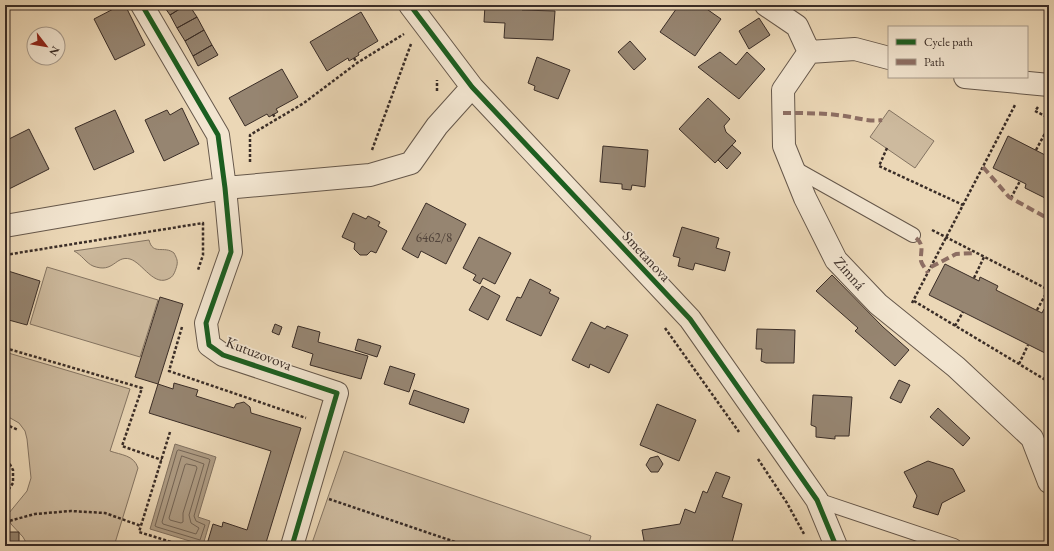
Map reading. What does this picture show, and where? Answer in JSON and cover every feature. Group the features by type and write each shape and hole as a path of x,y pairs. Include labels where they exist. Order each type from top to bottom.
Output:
{"street":[{"name":"Kutuzovova","path":"142,5 218,135 225,188 230,252 206,323 209,345 223,355 337,393 292,546"},
{"name":"Smetanova","path":"410,5 472,87 690,319 816,500 836,546"},
{"path":"766,5 797,26 809,52 855,49 888,58"},
{"name":"Zimná","path":"809,52 783,90 784,146 805,198 836,260 878,304 956,366 1041,443 1049,482"},
{"path":"975,78 1049,85"},
{"path":"5,226 225,188 370,175 412,163 436,126 472,87"}],"lane":[{"path":"792,167 913,235"},
{"path":"816,500 954,546"}],"path":[{"path":"250,166 250,135 304,103 358,64 407,32"},
{"path":"370,156 413,40"},
{"path":"354,58 358,64"},
{"path":"437,72 437,96"},
{"path":"1026,83 913,301 1049,382"},
{"path":"273,114 276,120"},
{"path":"1036,150 1049,126"},
{"path":"887,148 879,166 963,205"},
{"path":"1011,198 1020,181"},
{"path":"5,255 203,224 203,255 196,277"},
{"path":"929,228 1049,290 1037,310"},
{"path":"974,278 984,257"},
{"path":"955,326 963,312"},
{"path":"184,320 169,371 328,425"},
{"path":"665,328 741,435"},
{"path":"1018,364 1028,345"},
{"path":"5,348 142,388 122,446 162,460"},
{"path":"5,424 18,430"},
{"path":"170,432 139,532 184,546"},
{"path":"755,454 787,503 807,540"},
{"path":"5,455 13,470 12,483 5,495"},
{"path":"308,492 467,546"},
{"path":"5,522 35,514 71,511 105,514 141,526"}],"shaded area":[{"path":"889,110 934,141 915,168 870,137"},
{"path":"149,240 153,248 174,253 177,260 177,265 174,274 170,278 159,280 149,274 135,261 125,258 106,268 100,268 88,263 74,251"},
{"path":"47,267 158,300 140,357 30,324"},
{"path":"5,352 130,389 110,451 130,458 138,468 115,543 125,546 28,546 23,537 11,524 9,513 27,491 31,478 25,431 19,423 5,415"},
{"path":"344,451 591,536 588,546 311,546"}],"water":[{"path":"175,444 216,457 198,517 210,521 203,545 150,529"}],"building":[{"path":"121,5 125,5 145,45 115,60 94,19"},
{"path":"163,5 186,5 170,15"},
{"path":"186,5 189,5 197,17 177,28 170,15"},
{"path":"485,5 522,5 522,10 555,11 553,40 504,38 505,23 484,22"},
{"path":"679,5 701,5 721,19 695,56 660,32"},
{"path":"799,5 810,5 807,10"},
{"path":"361,12 378,41 358,53 359,55 349,61 348,58 327,71 310,42"},
{"path":"197,17 204,30 185,41 177,28"},
{"path":"759,18 770,35 749,49 739,31"},
{"path":"204,30 212,45 193,56 185,41"},
{"path":"630,41 646,59 634,70 618,52"},
{"path":"212,45 218,55 198,66 193,56"},
{"path":"720,52 736,65 747,52 765,69 739,99 698,67"},
{"path":"537,57 570,70 558,99 534,90 535,86 528,83"},
{"path":"282,69 298,97 276,109 278,112 269,117 267,114 245,126 229,98"},
{"path":"708,98 730,119 724,126 726,132 736,141 715,163 679,129"},
{"path":"182,108 199,144 164,161 145,120 167,110 170,115"},
{"path":"115,110 134,152 94,170 75,128"},
{"path":"29,129 49,169 9,189 5,182 5,141"},
{"path":"1008,136 1049,157 1049,200 1025,188 1026,184 993,168"},
{"path":"732,145 741,153 727,169 718,160"},
{"path":"603,146 648,150 645,187 632,185 631,190 622,189 622,184 600,182"},
{"path":"426,203 466,224 446,264 421,251 418,258 402,249"},
{"path":"353,213 366,219 368,216 380,222 378,226 387,231 376,253 371,251 367,255 360,255 354,249 355,243 342,237"},
{"path":"682,227 719,238 716,248 730,252 725,271 695,263 693,270 678,266 680,258 673,256"},
{"path":"479,237 511,253 495,284 483,278 480,284 473,280 476,275 463,268"},
{"path":"945,264 979,281 980,277 998,286 996,290 1042,313 1044,309 1049,312 1049,355 929,295"},
{"path":"5,270 40,281 27,325 5,319"},
{"path":"832,275 883,327 909,350 895,366 855,331 858,328 816,291"},
{"path":"530,279 551,290 549,293 559,298 541,336 506,320 517,297 521,298"},
{"path":"482,286 500,296 488,320 469,310"},
{"path":"160,297 183,304 158,384 135,377"},
{"path":"591,322 605,329 607,326 628,335 609,373 590,364 589,368 572,360"},
{"path":"275,324 282,327 279,335 272,332"},
{"path":"298,326 320,332 318,342 368,356 361,379 310,365 313,354 292,347"},
{"path":"757,329 795,330 794,363 766,363 761,361 762,349 756,349"},
{"path":"358,339 381,346 377,357 355,350"},
{"path":"390,366 415,374 409,392 384,384"},
{"path":"899,380 910,385 901,403 890,398"},
{"path":"174,383 198,390 196,396 234,408 236,404 244,402 250,407 251,413 301,428 265,546 214,546 207,544 213,524 222,527 223,522 247,530 271,451 149,413 158,384 173,389"},
{"path":"414,390 469,409 464,423 409,404"},
{"path":"813,395 852,397 849,436 835,436 835,439 816,437 816,427 811,425"},
{"path":"657,404 696,420 679,461 640,445"},
{"path":"938,408 970,438 963,446 930,417"},
{"path":"658,456 663,464 658,472 651,472 646,465 650,458"},
{"path":"928,461 953,469 965,491 942,503 938,515 913,507 917,496 904,472"},
{"path":"716,472 730,477 722,497 742,504 731,546 645,546 642,530 680,524 685,509 695,513 703,491 707,493"},
{"path":"8,532 19,532 19,543 7,543"}],"marked path":[{"path":"783,113 830,114 868,120 882,120"},
{"path":"983,167 1009,197 1049,219"},
{"path":"916,238 922,249 921,261 928,273"},
{"path":"931,267 956,254 975,253"}],"cycle path":[{"path":"142,5 218,135 231,252 206,323 209,345 223,355 337,393 292,546"},
{"path":"410,5 472,87 690,319 817,500 836,546"}]}
